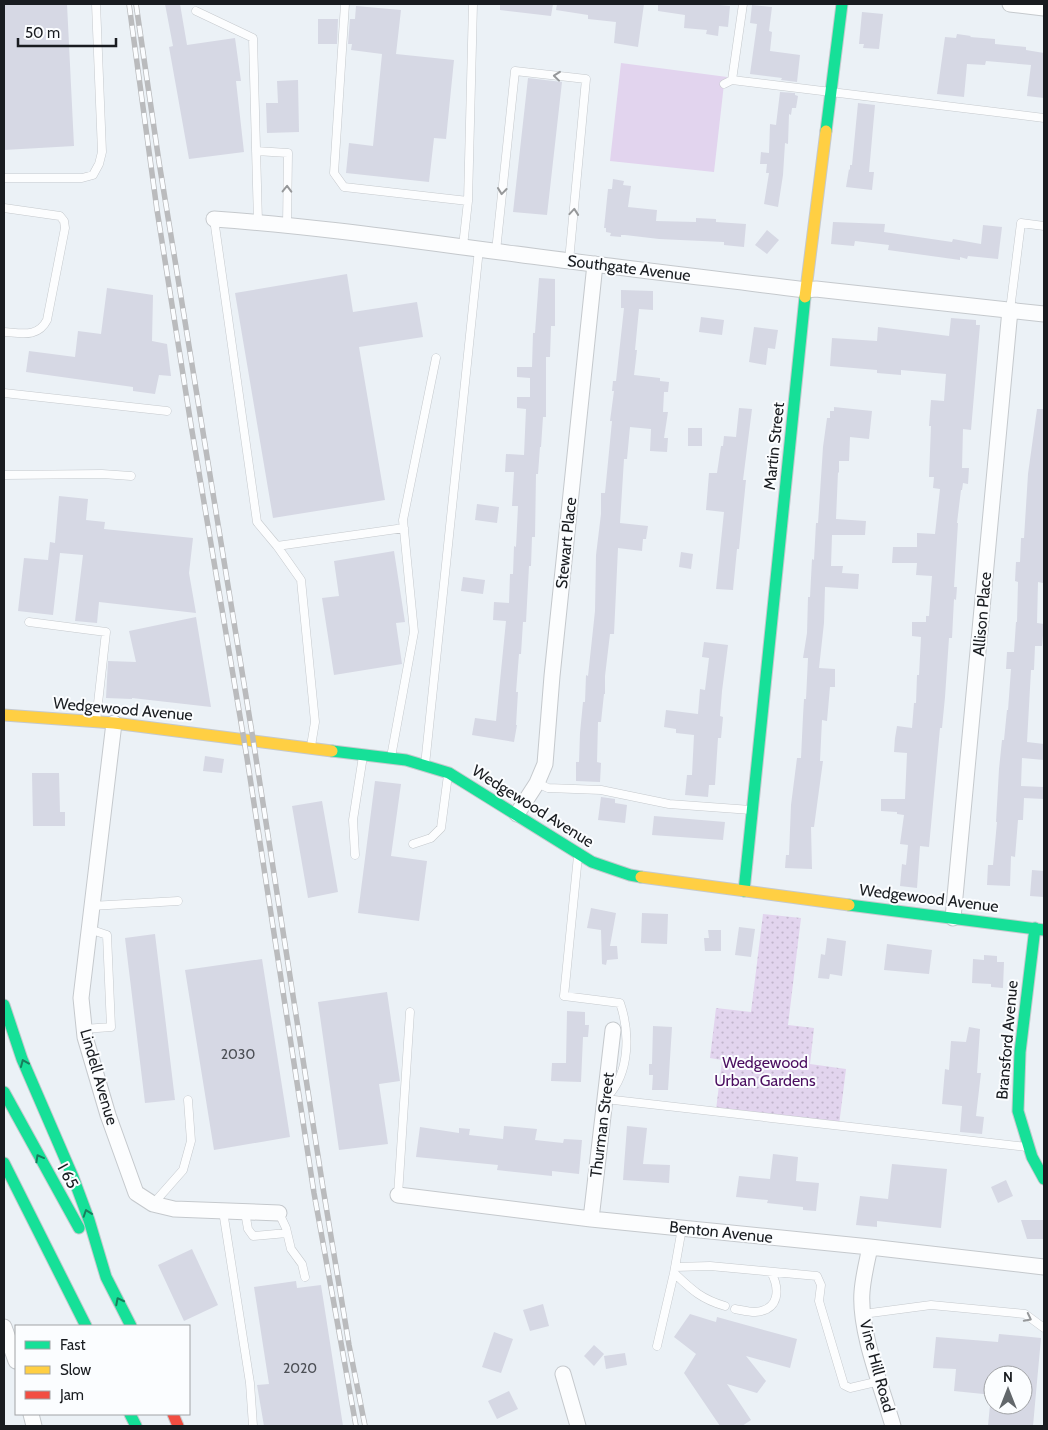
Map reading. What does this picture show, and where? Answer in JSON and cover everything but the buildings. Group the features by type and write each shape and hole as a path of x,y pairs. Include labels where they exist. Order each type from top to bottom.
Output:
{"main road":[{"name":"Martin Street","path":"744,892 806,290 842,4"},
{"name":"Wedgewood Avenue","path":"4,715 96,721 391,757 449,773 592,862 630,874 744,892 1040,929"},
{"name":"Bransford Avenue","path":"1040,929 1020,1052 1018,1111 1032,1157 1044,1179"},
{"path":"4,1005 22,1059 73,1176 89,1220 106,1277"},
{"name":"I 65","path":"4,1092 130,1325"},
{"path":"4,1163 86,1325"},
{"path":"4,1186 73,1300"}],"street":[{"path":"1010,4 1044,8"},
{"name":"Southgate Avenue","path":"214,219 287,225 463,246 806,290 816,289 1044,314"},
{"name":"Stewart Place","path":"517,814 545,764 550,723 552,676 595,264"},
{"name":"Allison Place","path":"953,918 1010,310"},
{"name":"Lindell Avenue","path":"114,723 81,998 85,1037 108,1116 136,1194 153,1204 174,1209 279,1213"},
{"name":"Thurman Street","path":"591,1219 613,1030"},
{"name":"Benton Avenue","path":"398,1195 591,1219 870,1247 1044,1267"},
{"name":"Vine Hill Road","path":"870,1247 862,1293 863,1314 867,1337 893,1426"},
{"path":"4,1327 15,1357"},
{"path":"563,1374 578,1426"}],"lane":[{"path":"4,178 82,178 93,175 99,164 102,152 96,4"},
{"path":"345,4 334,173 344,187 468,201"},
{"path":"463,246 468,201 473,4"},
{"path":"743,4 728,82 831,92 1044,118"},
{"path":"196,11 253,38 258,222"},
{"path":"496,251 515,71 586,79 570,261"},
{"path":"256,150 288,153 287,225"},
{"path":"4,208 60,216 64,221 47,320 43,327 33,333 4,332"},
{"path":"214,219 257,522 277,546 300,580 315,722 310,748"},
{"path":"1010,310 1021,223 1044,226"},
{"path":"425,765 479,249"},
{"path":"391,757 414,632 404,520 436,358"},
{"path":"4,392 167,411"},
{"path":"4,475 102,474 131,476"},
{"path":"277,546 404,528"},
{"path":"29,622 106,632 96,721"},
{"path":"355,854 353,820 363,754"},
{"path":"413,844 431,838 441,828 449,773"},
{"path":"536,783 548,788 600,790 669,804 753,810"},
{"path":"578,854 564,996 620,1003 627,1028 624,1061 616,1087 605,1099"},
{"path":"91,906 178,901"},
{"path":"84,1029 111,1027 107,935 89,929"},
{"path":"398,1195 410,1012"},
{"path":"605,1099 1029,1147"},
{"path":"153,1204 183,1170 191,1141 188,1100"},
{"path":"223,1211 250,1383 253,1426"},
{"path":"245,1212 248,1229 253,1236 287,1233"},
{"path":"279,1213 291,1249 302,1264 305,1277"},
{"path":"657,1346 675,1270 682,1228"},
{"path":"675,1270 710,1266 817,1276 821,1285 819,1301 844,1385 850,1388 880,1381"},
{"path":"675,1270 699,1296 725,1306"},
{"path":"735,1309 755,1312 770,1307 777,1298 778,1284 771,1272"},
{"path":"863,1314 931,1305 1025,1314 1044,1328"}],"green space":[{"path":"621,63 727,77 724,84 714,172 610,161"},
{"name":"Wedgewood Urban Gardens","path":"763,914 801,918 788,1025 814,1028 810,1064 846,1069 839,1125 716,1110 722,1060 710,1058 716,1008 751,1012"}],"railway":[{"path":"129,4 157,210 191,425 247,758 314,1193 356,1426"},
{"path":"136,4 159,162 253,739 323,1188 349,1345 365,1426"}],"traffic: fast":[{"path":"826,131 842,4"},
{"path":"744,891 805,297"},
{"path":"332,751 406,760 449,773 592,862 641,877"},
{"path":"849,905 1044,930"},
{"path":"1035,928 1020,1052 1018,1111 1032,1157 1044,1179"},
{"path":"4,1005 22,1059 73,1177 89,1220 106,1277 130,1325"},
{"path":"4,1092 79,1228"},
{"path":"4,1163 85,1325"},
{"path":"130,1415 136,1426"}],"traffic: slow":[{"path":"805,297 826,131"},
{"path":"4,715 114,723 332,751"},
{"path":"641,877 849,905"}],"traffic: jam":[{"path":"173,1415 178,1426"}]}
